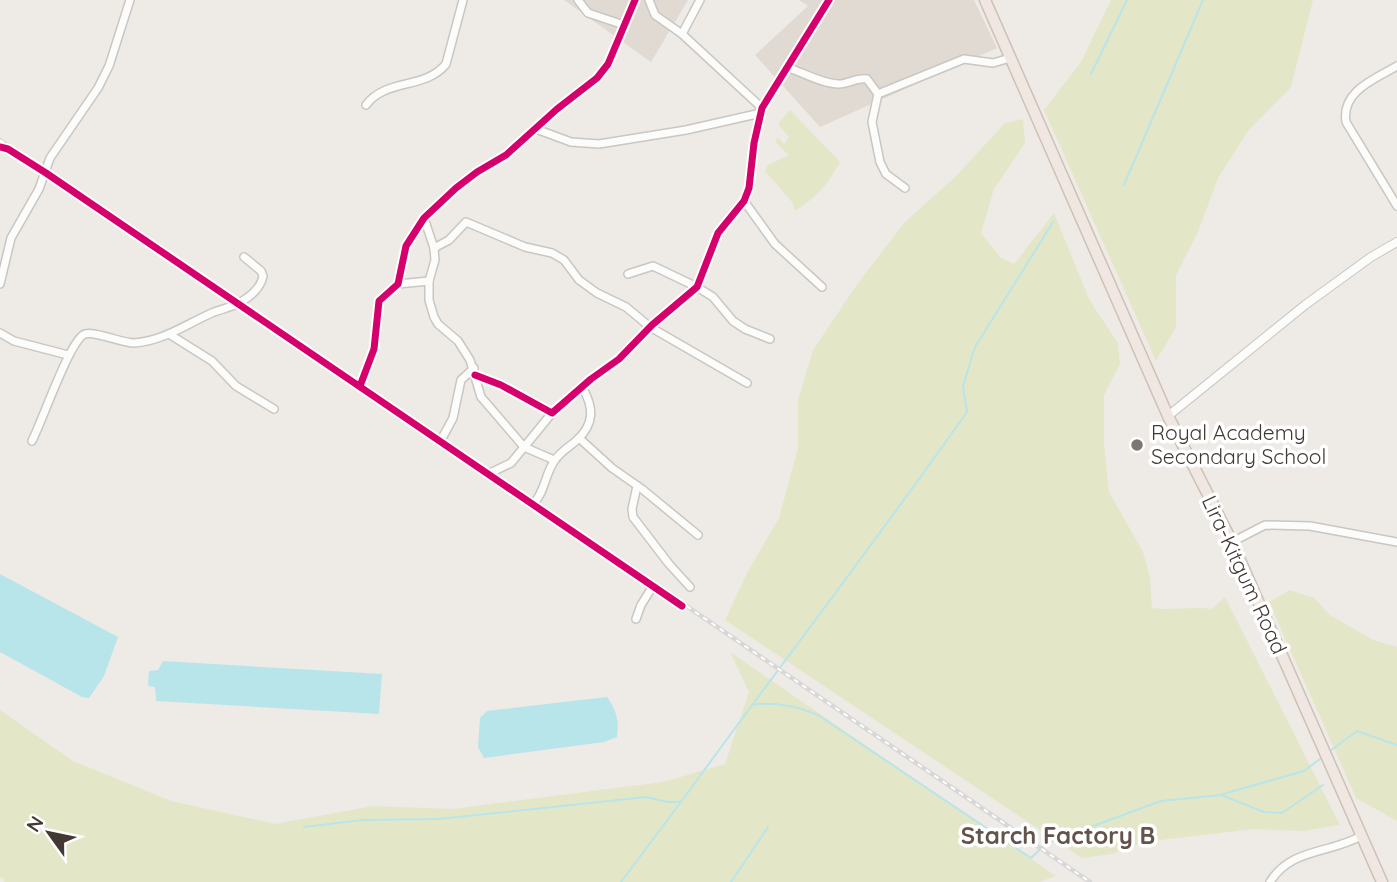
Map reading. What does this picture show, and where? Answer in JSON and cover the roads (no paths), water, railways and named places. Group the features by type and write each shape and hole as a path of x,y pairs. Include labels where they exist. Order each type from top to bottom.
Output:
{"main road":[{"name":"Lira-Kitgum Road","path":"985,0 1168,416 1231,542 1382,882"}],"street":[{"path":"0,285 11,238 39,190 57,147 98,88 109,66 130,0"},
{"path":"366,105 384,88 414,83 441,70 446,64 463,0"},
{"path":"578,0 588,13 624,25"},
{"path":"360,387 374,349 379,301 398,284 406,246 424,218 456,188 506,155 557,109 597,78 608,64 635,0"},
{"path":"649,0 655,15 682,34 762,111"},
{"path":"682,34 700,0"},
{"path":"488,474 506,467 552,413 618,359 697,287 718,233 744,201 752,177 754,143 762,111 829,0"},
{"path":"877,94 964,59 993,63 1010,58"},
{"path":"1397,66 1355,91 1345,116 1346,122 1397,206"},
{"path":"789,68 834,84 867,79 877,94 872,122 880,162 886,174 905,188"},
{"path":"536,129 570,142 599,144 686,130 762,111"},
{"path":"0,147 8,149 46,173 682,606"},
{"path":"744,201 775,244 822,287"},
{"path":"424,218 434,248 435,260 429,281 429,300 434,317 438,324 458,341 474,372 481,397 524,447 554,460"},
{"path":"434,248 449,240 466,222 525,247 552,253 564,260 588,287 626,307 650,327 747,383"},
{"path":"1168,416 1306,305 1371,257 1397,242"},
{"path":"33,441 68,355 85,333 91,332 111,340 131,343 153,340 237,304 258,289 263,276 261,271 244,257"},
{"path":"628,274 653,265 713,297 733,321 770,339"},
{"path":"398,284 429,281"},
{"path":"0,333 14,341 68,355"},
{"path":"169,334 212,361 236,386 274,409"},
{"path":"474,372 552,413"},
{"path":"440,442 453,418 461,380 474,372"},
{"path":"533,504 538,499 554,460 579,438 592,411 591,402 582,387"},
{"path":"579,438 597,456 698,535"},
{"path":"637,486 633,517 690,587"},
{"path":"1231,542 1265,525 1310,526 1397,542"},
{"path":"636,619 640,605 653,586"},
{"path":"1270,882 1287,863 1303,854 1343,846 1361,836"}],"water":[{"path":"0,574 118,637 104,676 89,698 82,697 0,652"},
{"path":"163,661 382,674 379,714 156,701 155,687 148,686 149,671 158,670"},
{"path":"607,697 616,716 617,737 604,742 484,758 478,747 480,718 487,711"}],"waterway":[{"path":"1091,74 1127,0"},
{"path":"1124,185 1203,0"},
{"path":"304,827 363,820 439,819 646,797 681,802 967,412 963,386 975,347 1053,222"},
{"path":"752,705 786,705 818,715 1031,858 1047,843 1161,801 1221,795 1264,812 1282,813 1323,785"},
{"path":"1330,751 1357,731 1397,745"},
{"path":"1223,794 1304,771 1320,759"},
{"path":"621,882 681,802"},
{"path":"731,882 768,827"}],"railway":[{"path":"0,140 1090,882"}],"place":[{"name":"Royal Academy Secondary School","path":"1137,445"}],"district":[{"name":"Starch Factory B","path":"1058,836"}]}
